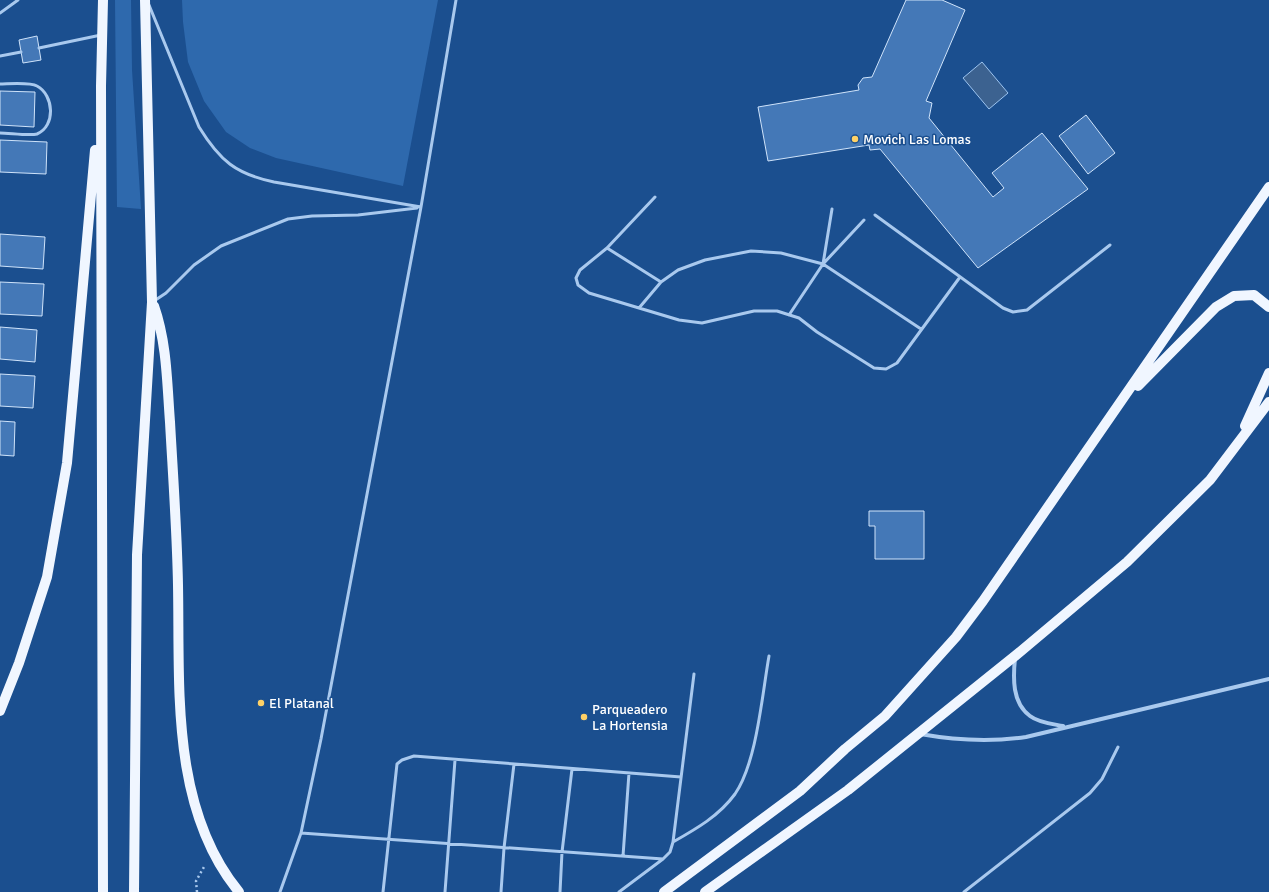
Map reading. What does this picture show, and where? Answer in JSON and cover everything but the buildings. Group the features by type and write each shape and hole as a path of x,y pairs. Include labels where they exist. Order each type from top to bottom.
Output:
{"main road":[{"path":"103,0 101,86 103,892"},
{"path":"134,892 137,555 152,302 146,0"},
{"path":"0,711 19,663 47,577 67,463 101,86"},
{"path":"664,892 800,791 885,716 956,637 983,601 1269,187"},
{"path":"1120,403 1216,307 1234,296 1244,295 1254,295 1269,307"},
{"path":"152,302 161,328 168,384 177,530 180,687 186,764 197,812 213,851 230,881 239,892"},
{"path":"1233,450 1269,373"},
{"path":"705,892 848,790 1015,656 1127,562 1210,480 1269,402"}],"street":[{"path":"1015,656 1014,690 1021,704 1030,716 1045,722 1066,727"},
{"path":"917,734 943,738 1007,739 1066,727 1269,679"}],"lane":[{"path":"0,13 18,0"},
{"path":"146,0 199,127 208,142 236,170 253,178 420,207"},
{"path":"280,892 301,833 321,740 420,207 456,0"},
{"path":"39,48 103,34"},
{"path":"0,56 21,52"},
{"path":"0,84 36,85 44,92 50,104 50,118 45,128 36,134 0,133"},
{"path":"655,197 607,248 580,270 576,278 578,285 589,293 679,320 702,323 754,311 776,311 799,318 817,332 874,368 886,368 897,363 960,277"},
{"path":"152,302 166,293 194,265 221,246 288,219 312,216 358,215 420,207"},
{"path":"823,264 832,209"},
{"path":"875,215 1003,308 1013,312 1027,310 1110,245"},
{"path":"789,315 823,264 864,220"},
{"path":"607,248 661,282"},
{"path":"639,308 661,282 678,270 705,260 751,251 781,253 823,264 921,330"},
{"path":"673,842 701,827 717,814 735,793 750,764 769,656"},
{"path":"619,892 670,852 673,842 694,674"},
{"path":"964,892 1090,793 1102,779 1118,747"},
{"path":"383,892 397,764 402,760 414,756 681,777"},
{"path":"445,892 455,760"},
{"path":"501,892 504,848 514,764"},
{"path":"560,892 562,852 572,769"},
{"path":"623,856 629,773"},
{"path":"301,833 663,859"}],"path":[{"path":"197,892 196,881 213,851"}],"shaded area":[{"path":"115,0 131,0 132,70 141,209 117,207"},
{"path":"182,0 438,0 403,186 276,158 250,148 226,132 204,101 188,62"},
{"path":"982,62 1008,93 989,109 963,78"}],"place":[{"name":"Movich Las Lomas","path":"855,139"},
{"name":"El Platanal","path":"261,703"},
{"name":"Parqueadero La Hortensia","path":"584,717"}]}
